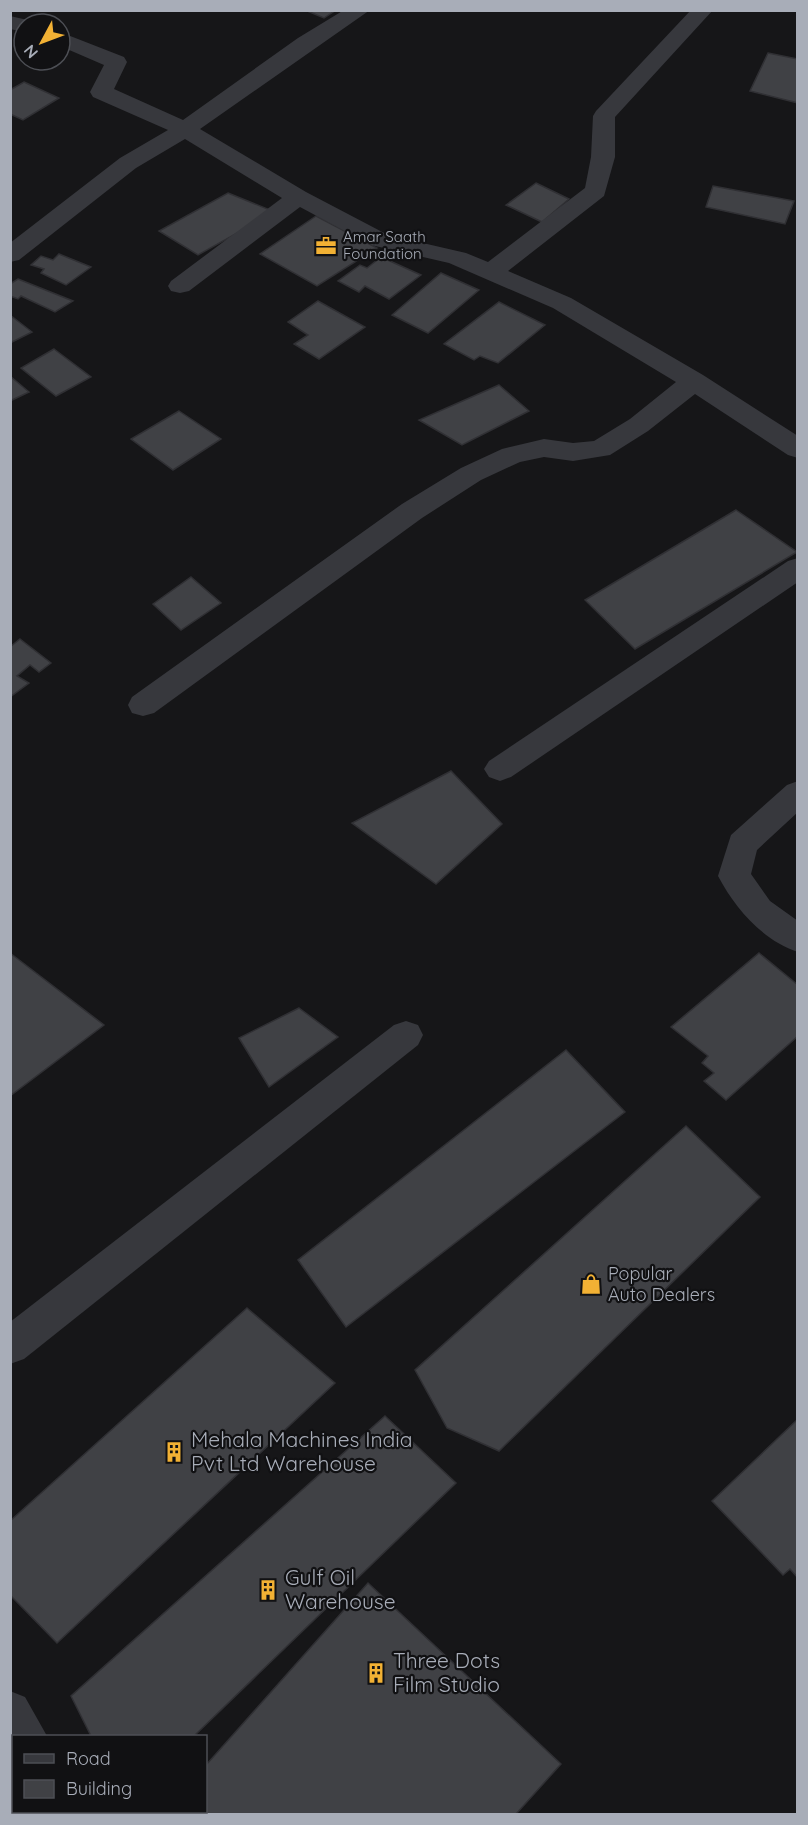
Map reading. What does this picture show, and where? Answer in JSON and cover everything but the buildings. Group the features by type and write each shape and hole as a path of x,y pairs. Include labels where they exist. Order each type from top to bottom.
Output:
{"street":[{"path":"10,255 128,162 185,129 306,43 360,10"},
{"path":"490,272 596,191 603,157 604,116 703,10"},
{"path":"72,43 116,62 101,92 185,129 298,198 380,240 457,258 562,303 694,381 798,449"},
{"path":"180,286 298,198"},
{"path":"142,705 412,511 471,474 512,455 544,448 573,452 600,449 639,425 694,381"},
{"path":"500,769 798,568"},
{"path":"798,793 742,844 734,876 758,910 798,939"},
{"path":"10,1346 406,1035"},
{"path":"10,1712 24,1735"}],"place":[{"name":"Amar Saath Foundation","path":"326,246"},
{"name":"Popular Auto Dealers","path":"591,1284"},
{"name":"Mehala Machines India Pvt Ltd Warehouse","path":"174,1452"},
{"name":"Gulf Oil Warehouse","path":"268,1590"},
{"name":"Three Dots Film Studio","path":"376,1673"}]}
